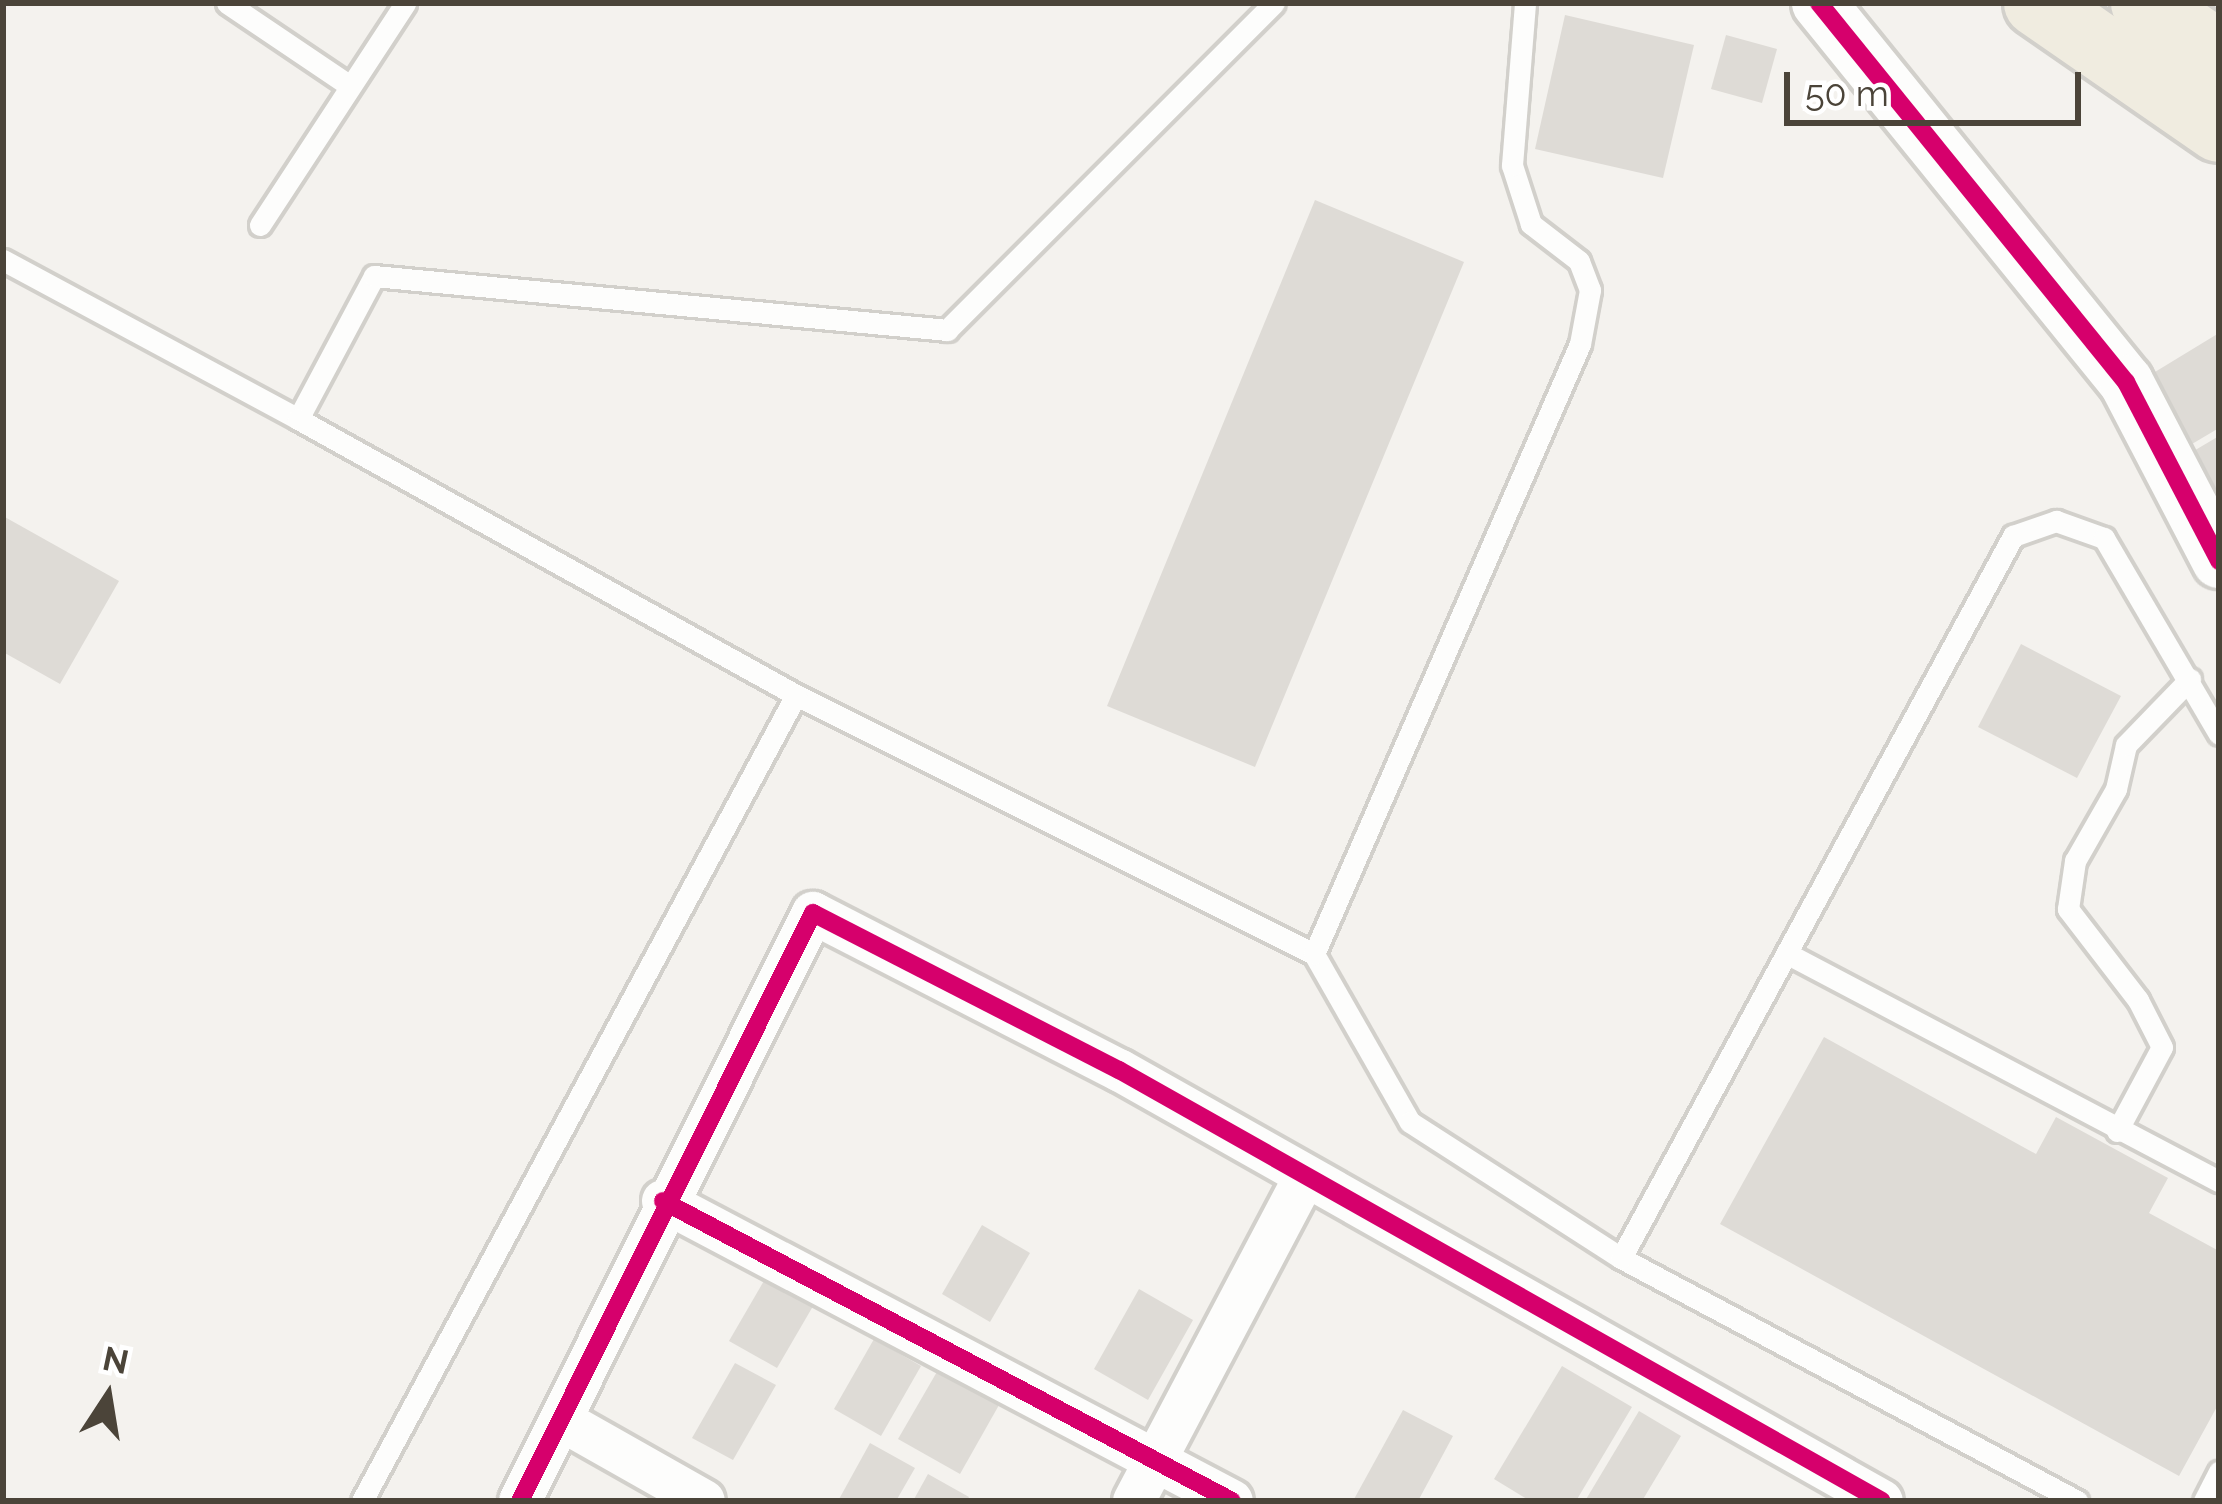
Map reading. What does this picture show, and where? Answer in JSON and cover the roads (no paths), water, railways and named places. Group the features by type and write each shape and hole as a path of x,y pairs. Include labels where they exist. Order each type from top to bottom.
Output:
{"highway":[{"path":"2037,3 2219,129"},
{"path":"2153,6 2219,55"}],"street":[{"path":"1819,3 2126,382 2219,560"},
{"path":"520,1501 664,1201 813,913 1119,1070 1882,1501"},
{"path":"1134,1501 1152,1456 1305,1177"},
{"path":"664,1201 1232,1501"},
{"path":"561,1420 704,1501"}],"lane":[{"path":"226,3 350,86"},
{"path":"260,225 405,3"},
{"path":"298,419 374,276 947,330 1274,3"},
{"path":"1315,954 1580,344 1590,290 1579,261 1531,224 1512,165 1525,3"},
{"path":"3,260 796,695 1315,954 1410,1122 1621,1258 2077,1501"},
{"path":"1621,1258 2014,536 2056,521 2104,538 2219,734"},
{"path":"2117,1131 2162,1047 2138,1000 2068,909 2075,861 2116,789 2126,746 2190,679"},
{"path":"362,1501 796,695"},
{"path":"1788,954 2117,1131 2219,1180"},
{"path":"2204,1501 2219,1472"}]}
